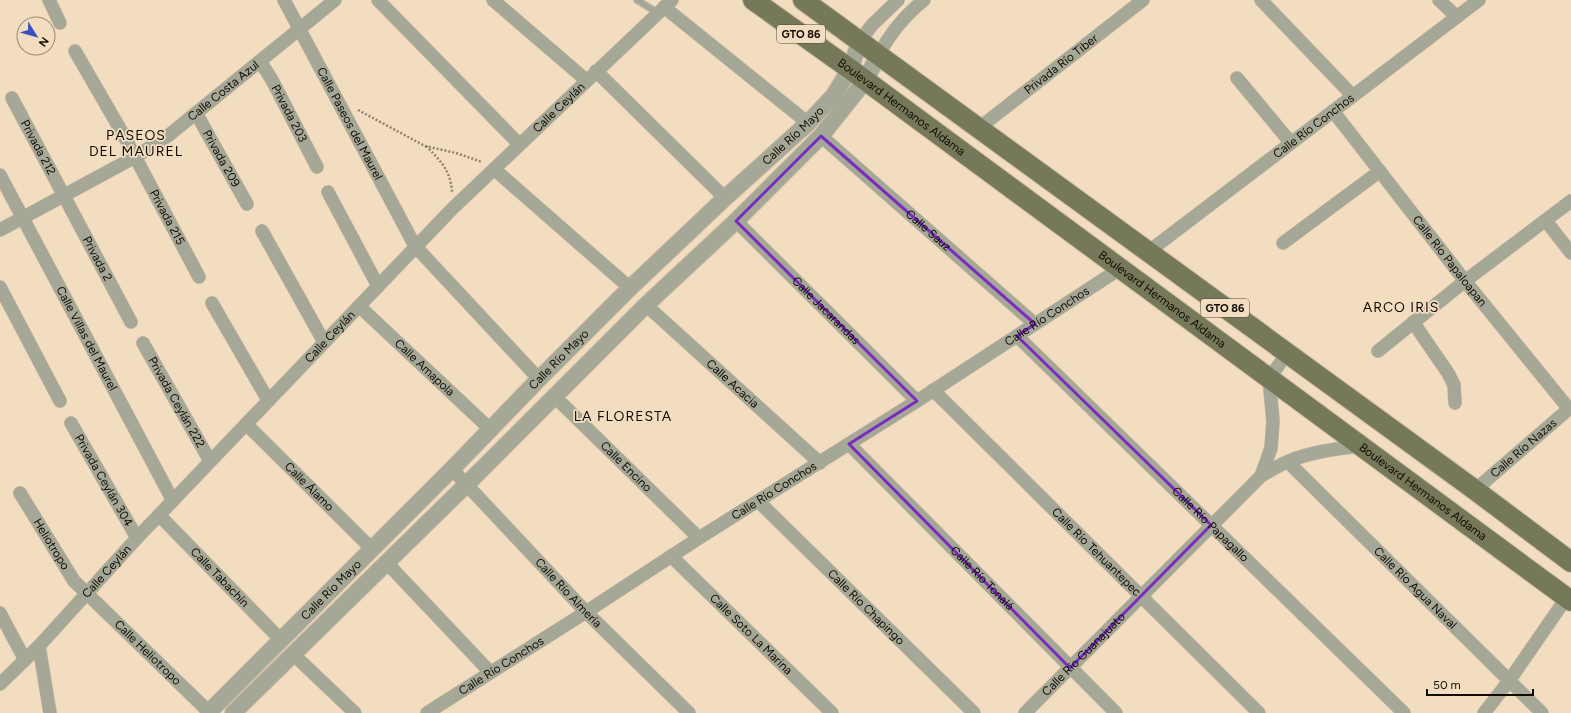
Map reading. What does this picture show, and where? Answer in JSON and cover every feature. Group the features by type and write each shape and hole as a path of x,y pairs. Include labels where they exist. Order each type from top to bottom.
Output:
{"main road":[{"name":"Boulevard Hermanos Aldama","path":"753,0 850,69 1121,268 1359,446 1569,599"},
{"name":"GTO 86","path":"803,0 1476,490 1571,562"}],"street":[{"path":"49,0 60,23"},
{"name":"Calle Paseos del Maurel","path":"284,0 298,29 415,246"},
{"name":"Calle Costa Azul","path":"0,230 135,157 169,135 335,0"},
{"path":"378,0 519,144"},
{"path":"492,0 591,76 726,198"},
{"name":"Calle Río Mayo","path":"208,713 452,469 630,288 808,123 834,95 850,69 860,41 872,24 898,0"},
{"name":"Calle Río Mayo","path":"233,713 466,485 646,305 736,221 821,136 865,81 897,25 912,9 924,0"},
{"name":"Privada Río Tiber","path":"979,128 1142,0"},
{"path":"1261,0 1353,96"},
{"path":"1439,0 1457,17"},
{"name":"Calle Río Conchos","path":"1148,252 1479,0"},
{"path":"665,7 808,123"},
{"name":"Calle Ceylán","path":"0,684 39,646 137,538 415,246 519,144 665,7"},
{"name":"Privada 215","path":"75,51 123,134 199,277"},
{"name":"Privada 203","path":"260,61 272,80 317,167"},
{"path":"1237,78 1291,143"},
{"name":"Privada 212","path":"12,98 65,195"},
{"name":"Calle Río Papaloapan","path":"1333,111 1465,281 1570,408"},
{"name":"Privada 209","path":"196,113 247,204"},
{"name":"Calle Sauz","path":"821,136 1035,324"},
{"path":"494,169 630,288"},
{"path":"1283,243 1380,171"},
{"name":"Calle Villas del Maurel","path":"0,175 172,501"},
{"path":"328,192 378,286"},
{"name":"Privada 2","path":"65,195 131,322"},
{"path":"1378,350 1465,281 1571,201"},
{"name":"Calle Jacarandas","path":"736,221 917,401"},
{"path":"1546,221 1571,253"},
{"path":"262,231 324,342"},
{"path":"415,246 539,379"},
{"name":"Calle Río Conchos","path":"427,713 671,556 759,502 917,401 1121,268"},
{"path":"0,287 60,402"},
{"path":"212,303 268,400"},
{"name":"Calle Acacia","path":"646,305 820,463"},
{"name":"Calle Amapola","path":"359,306 490,430"},
{"path":"1413,322 1448,373 1454,385 1455,403"},
{"name":"Calle Río Papagallo","path":"1017,336 1404,713"},
{"name":"Privada Ceylán 222","path":"143,343 210,461"},
{"path":"1269,379 1287,353"},
{"name":"Calle Río Guanajuato","path":"1261,476 1271,448 1273,421 1269,379"},
{"name":"Calle Río Tehuantepec","path":"933,390 1259,713"},
{"name":"Calle Encino","path":"554,396 700,538"},
{"name":"Calle Río Nazas","path":"1476,490 1570,408"},
{"name":"Privada Ceylán 304","path":"71,423 137,538"},
{"name":"Calle Álamo","path":"246,424 372,549"},
{"name":"Calle Río Tonalá","path":"849,444 1116,713"},
{"name":"Calle Río Guanajuato","path":"1025,713 1261,476 1288,462 1308,455 1333,449 1359,446"},
{"name":"Calle Río Agua Naval","path":"1288,462 1542,713"},
{"name":"Calle Río Almería","path":"452,469 586,612 689,713"},
{"name":"Heliotropo","path":"20,493 74,581 86,594"},
{"name":"Calle Río Chapingo","path":"759,502 974,713"},
{"name":"Calle Tabachín","path":"159,515 281,640"},
{"name":"Calle Soto La Marina","path":"671,556 832,713"},
{"path":"386,562 490,672"},
{"name":"Calle Heliotropo","path":"86,594 208,713"},
{"path":"1484,713 1569,599"},
{"path":"0,613 25,660"},
{"path":"39,646 50,713"},
{"path":"293,654 355,713"}],"lane":[{"path":"637,0 665,7"}],"path":[{"path":"336,98 425,146 439,159 446,168 450,178 452,209"},
{"path":"425,146 469,156 494,169"}],"highlighted area":[{"path":"821,136 1035,324 1017,336 1211,525 1070,668 849,444 917,401 736,221"}],"district":[{"name":"PASEOS DEL MAUREL","path":"136,144"},
{"name":"ARCO IRIS","path":"1401,307"},
{"name":"LA FLORESTA","path":"623,416"}]}
